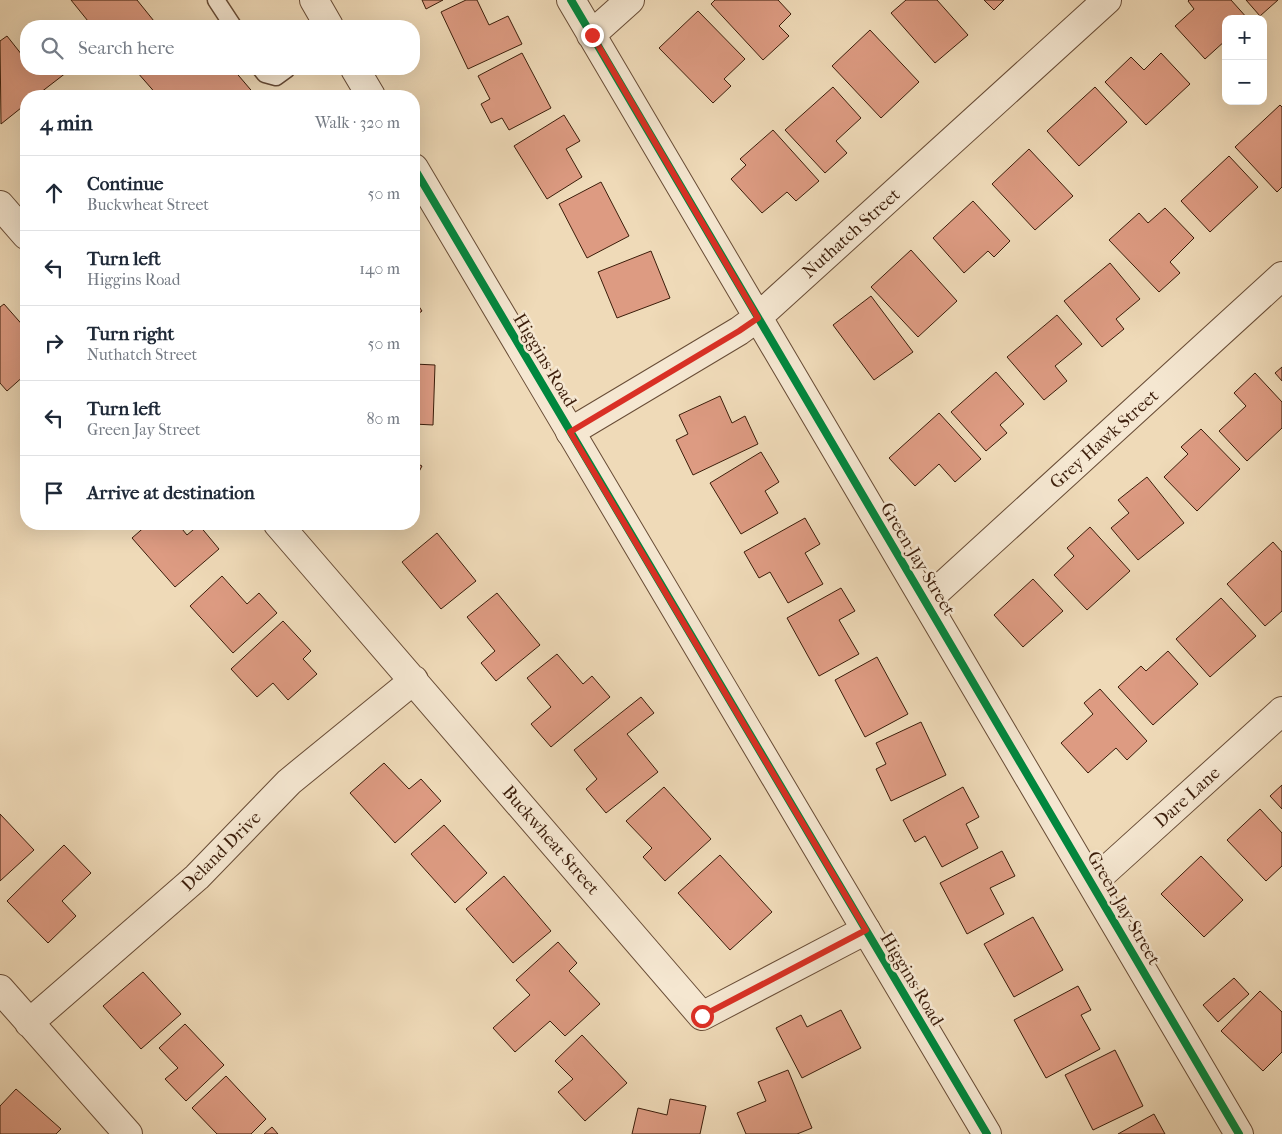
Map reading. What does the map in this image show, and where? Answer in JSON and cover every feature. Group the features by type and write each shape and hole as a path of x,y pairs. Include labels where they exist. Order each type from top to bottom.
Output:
{"street":[{"path":"314,0 326,20"},
{"name":"Green Jay Street","path":"571,0 1239,1134"},
{"path":"592,35 630,0"},
{"name":"Nuthatch Street","path":"570,432 758,318 1107,0"},
{"path":"359,75 367,90"},
{"name":"Higgins Road","path":"420,178 987,1134"},
{"path":"0,205 20,228"},
{"name":"Grey Hawk Street","path":"926,601 1282,276"},
{"name":"Buckwheat Street","path":"283,530 702,1016 866,930"},
{"name":"Deland Drive","path":"29,1023 197,877 289,782 414,680"},
{"name":"Dare Lane","path":"1092,882 1282,711"},
{"path":"0,989 128,1134"}],"lane":[{"path":"216,0 230,20"}],"building":[{"path":"71,0 137,0 153,20 87,20"},
{"path":"422,0 443,0 426,9"},
{"path":"466,0 477,0 489,25 508,16 522,44 468,69 441,12"},
{"path":"715,0 778,0 791,14 779,26 789,36 763,60 711,4"},
{"path":"906,0 937,0 968,35 935,63 891,13"},
{"path":"984,0 1004,0 994,10"},
{"path":"1231,0 1244,15 1222,15 1222,44 1205,59 1175,26 1194,9 1188,1"},
{"path":"1246,0 1278,0 1261,15"},
{"path":"698,11 745,59 724,79 731,86 713,103 659,48"},
{"path":"870,30 919,82 881,118 832,66"},
{"path":"7,36 20,52 20,75 63,75 44,90 20,90 20,109 1,124 0,41"},
{"path":"522,53 551,108 509,130 502,118 491,123 481,104 490,99 478,76"},
{"path":"1161,53 1190,84 1146,125 1105,82 1131,57 1144,70"},
{"path":"140,75 238,75 251,90 153,90"},
{"path":"833,87 861,118 836,141 847,153 825,173 785,130"},
{"path":"1095,87 1127,122 1079,166 1047,131"},
{"path":"1280,105 1282,107 1282,187 1277,192 1235,147"},
{"path":"564,115 580,141 566,149 582,177 547,199 514,146"},
{"path":"773,130 819,181 796,201 787,192 762,213 731,179 746,165 740,159"},
{"path":"1029,149 1073,196 1035,230 992,184"},
{"path":"1229,156 1258,187 1210,232 1181,201"},
{"path":"601,182 629,236 587,258 559,204"},
{"path":"973,201 1010,241 994,257 988,251 964,273 933,238"},
{"path":"1165,208 1194,238 1170,262 1180,273 1159,292 1109,240 1139,213 1148,223"},
{"path":"911,250 957,301 918,337 871,287"},
{"path":"651,251 670,298 617,318 598,272"},
{"path":"1110,263 1140,299 1116,319 1124,329 1102,347 1064,301"},
{"path":"871,296 913,352 874,380 833,325"},
{"path":"4,304 20,322 20,379 7,391 0,383 0,307"},
{"path":"1057,315 1082,344 1055,366 1067,381 1044,400 1007,357"},
{"path":"420,364 435,365 433,425 420,424"},
{"path":"1282,367 1282,381 1275,373"},
{"path":"996,372 1024,404 1000,425 1007,433 986,451 951,412"},
{"path":"1255,373 1282,402 1282,428 1247,461 1219,431 1246,406 1234,393"},
{"path":"720,396 732,423 745,416 758,444 693,475 676,440 688,434 679,415"},
{"path":"939,413 981,459 955,482 939,464 915,486 889,458"},
{"path":"1201,429 1240,469 1197,511 1164,477 1188,454 1181,447"},
{"path":"761,452 779,482 765,491 778,513 741,534 710,483"},
{"path":"1147,477 1184,523 1138,560 1111,528 1129,513 1118,500"},
{"path":"805,518 820,544 805,553 823,584 788,603 770,572 759,578 744,552"},
{"path":"1090,527 1130,571 1087,610 1054,575 1074,556 1067,548"},
{"path":"141,530 183,530 187,535 193,530 203,530 219,549 175,587 132,538"},
{"path":"437,533 476,581 441,609 402,562"},
{"path":"1273,542 1282,552 1282,611 1265,626 1227,584"},
{"path":"222,576 247,604 259,593 277,613 233,653 190,606"},
{"path":"1033,579 1063,611 1023,647 994,615"},
{"path":"841,588 855,611 839,620 859,654 819,676 787,618"},
{"path":"497,593 540,645 496,681 481,663 495,651 467,617"},
{"path":"1221,598 1256,636 1210,677 1176,639"},
{"path":"283,621 311,651 303,659 317,674 288,700 273,683 257,697 231,669"},
{"path":"1168,651 1198,684 1153,725 1118,687 1141,666 1146,671"},
{"path":"557,654 583,684 592,676 610,697 551,747 531,724 551,707 527,678"},
{"path":"877,657 908,714 865,737 835,680"},
{"path":"1100,689 1147,741 1127,760 1116,748 1088,773 1061,743 1093,714 1084,703"},
{"path":"641,697 654,713 627,734 658,772 606,813 586,789 597,779 574,750"},
{"path":"921,722 946,775 891,801 876,769 886,764 876,743"},
{"path":"384,763 409,789 421,779 441,801 395,843 350,793"},
{"path":"1282,785 1282,809 1270,796"},
{"path":"664,787 711,839 665,881 643,857 652,848 626,821"},
{"path":"963,787 979,817 966,824 978,848 942,867 925,836 915,842 903,820"},
{"path":"1260,809 1282,833 1282,866 1266,881 1227,840"},
{"path":"0,814 34,850 0,881"},
{"path":"444,825 487,873 455,903 411,854"},
{"path":"64,845 91,873 62,901 76,916 48,943 7,901"},
{"path":"1002,851 1015,876 990,888 1004,914 967,934 940,883"},
{"path":"720,855 772,912 730,950 678,893"},
{"path":"1201,856 1243,900 1204,937 1161,894"},
{"path":"504,876 551,931 513,963 466,909"},
{"path":"1033,917 1063,970 1014,997 984,944"},
{"path":"558,942 577,963 569,971 600,1004 565,1036 550,1021 515,1052 493,1028 530,995 516,980"},
{"path":"143,972 181,1014 141,1049 103,1006"},
{"path":"1234,978 1249,994 1218,1022 1203,1005"},
{"path":"1078,986 1091,1010 1081,1015 1100,1049 1046,1078 1014,1020"},
{"path":"1260,991 1282,1012 1282,1052 1263,1071 1221,1031"},
{"path":"841,1010 861,1048 802,1078 776,1028 801,1015 807,1027"},
{"path":"185,1024 224,1065 186,1101 165,1079 178,1068 159,1048"},
{"path":"582,1035 627,1083 585,1121 558,1092 573,1079 555,1061"},
{"path":"1115,1050 1143,1106 1093,1130 1065,1075"},
{"path":"788,1070 812,1128 797,1134 746,1134 737,1113 766,1101 758,1082"},
{"path":"226,1076 266,1119 251,1134 217,1134 192,1108"},
{"path":"16,1089 61,1129 56,1134 0,1134 0,1106"},
{"path":"670,1099 706,1106 700,1134 632,1134 638,1108 667,1115"},
{"path":"1154,1114 1165,1134 1118,1134"},
{"path":"272,1127 278,1134 264,1134"}],"cycle path":[{"path":"571,0 1239,1134"},
{"path":"420,178 987,1134"}],"route":[{"path":"592,35 758,318 570,432 866,930 702,1016"}]}
